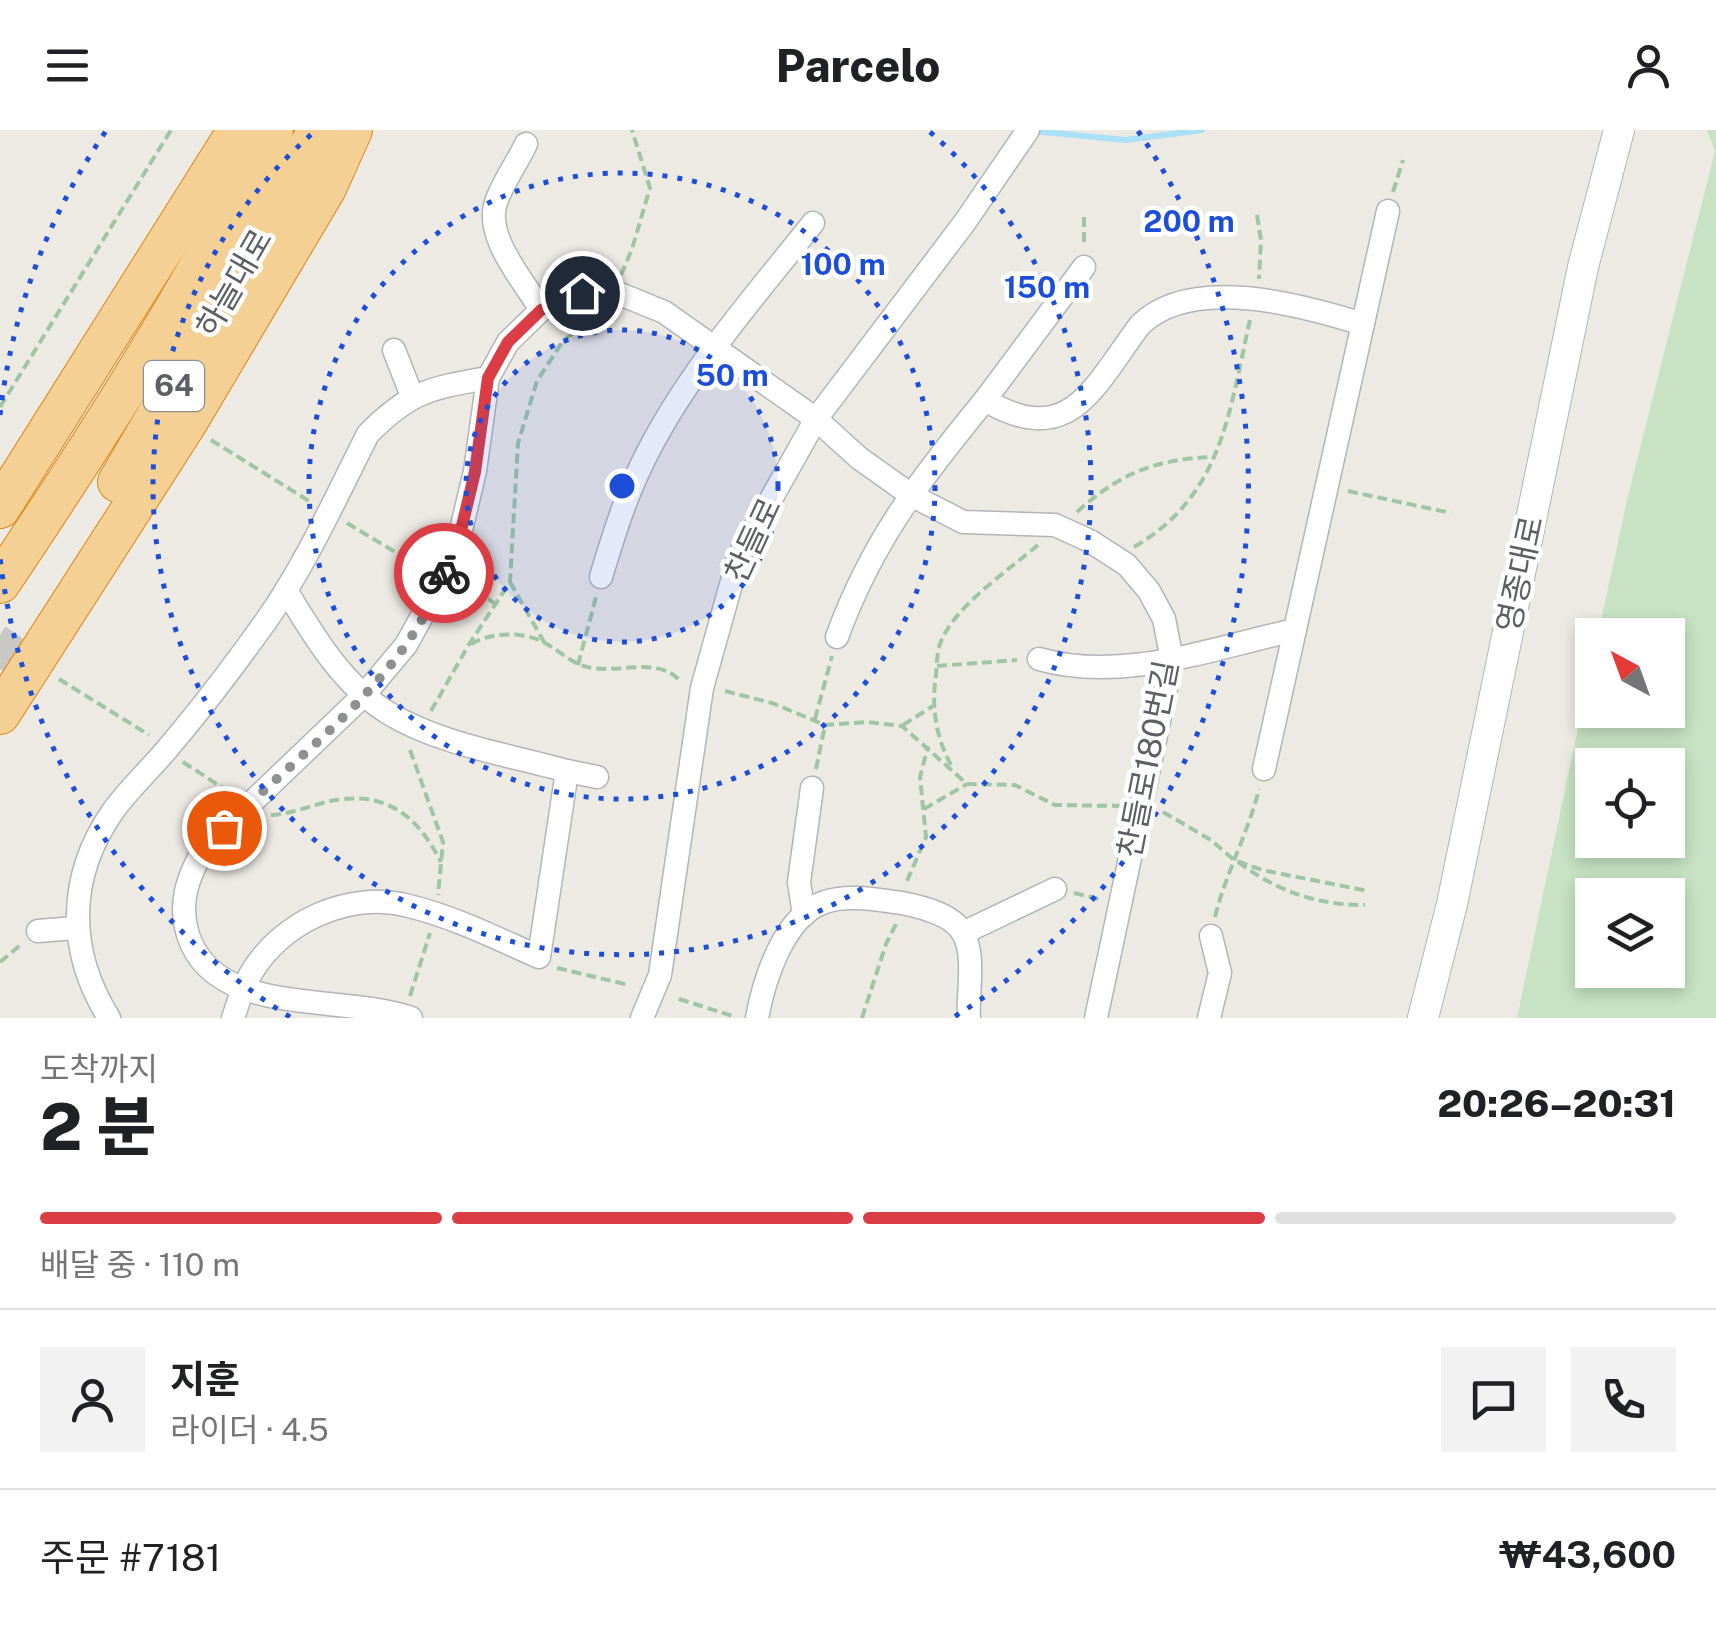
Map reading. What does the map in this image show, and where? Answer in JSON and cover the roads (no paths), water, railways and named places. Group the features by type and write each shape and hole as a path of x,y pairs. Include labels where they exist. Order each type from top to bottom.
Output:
{"highway":[{"path":"0,508 238,130"},
{"name":"하늘대로","path":"0,583 124,390 241,194 273,130"},
{"name":"하늘대로","path":"22,638 258,243 318,130"},
{"path":"0,714 186,424 326,188 352,130"}],"street":[{"name":"찬들로","path":"642,1018 660,975 702,688 739,556 816,418 1028,130"},
{"name":"영종대로","path":"1423,1018 1452,904 1583,268 1615,140"},
{"path":"409,1012 241,994 213,979 193,953 183,917 186,880 204,848 364,695 406,645 442,580 462,526 475,472 488,378 508,342 541,310 498,239 493,220 496,202 526,144"},
{"path":"1264,769 1388,211"},
{"path":"601,578 630,489 650,447 714,350 813,222"},
{"path":"836,637 854,590 890,523 1084,267"},
{"name":"찬들로180번길","path":"541,310 582,293 620,294 664,312 816,418 860,458 911,495 963,522 1054,525 1090,540 1127,565 1149,590 1164,620 1172,660 1096,1018"},
{"path":"985,400 1010,415 1034,420 1072,412 1140,326 1153,313 1178,303 1215,298 1258,299 1363,324"},
{"path":"394,350 412,396"},
{"path":"109,1018 86,968 75,928 80,890 94,847 113,811 210,698 286,590 368,434 412,396 436,387 488,378"},
{"path":"286,590 333,662 364,695 390,714 432,733 597,777"},
{"path":"1039,659 1072,668 1172,660 1295,630"},
{"path":"233,1018 249,976 266,951 296,926 333,907 372,902 406,904 463,924 546,962 567,771"},
{"path":"804,915 798,882 812,788"},
{"path":"963,933 1055,888"},
{"path":"756,1018 778,955 804,915 821,903 841,898 923,907 949,920 963,933 968,955 968,1018"},
{"path":"38,930 75,928"},
{"path":"1209,1018 1220,973 1210,936"}],"waterway":[{"path":"1033,131 1126,140 1202,130"}],"tunnel":[{"path":"0,669 22,638"}]}
